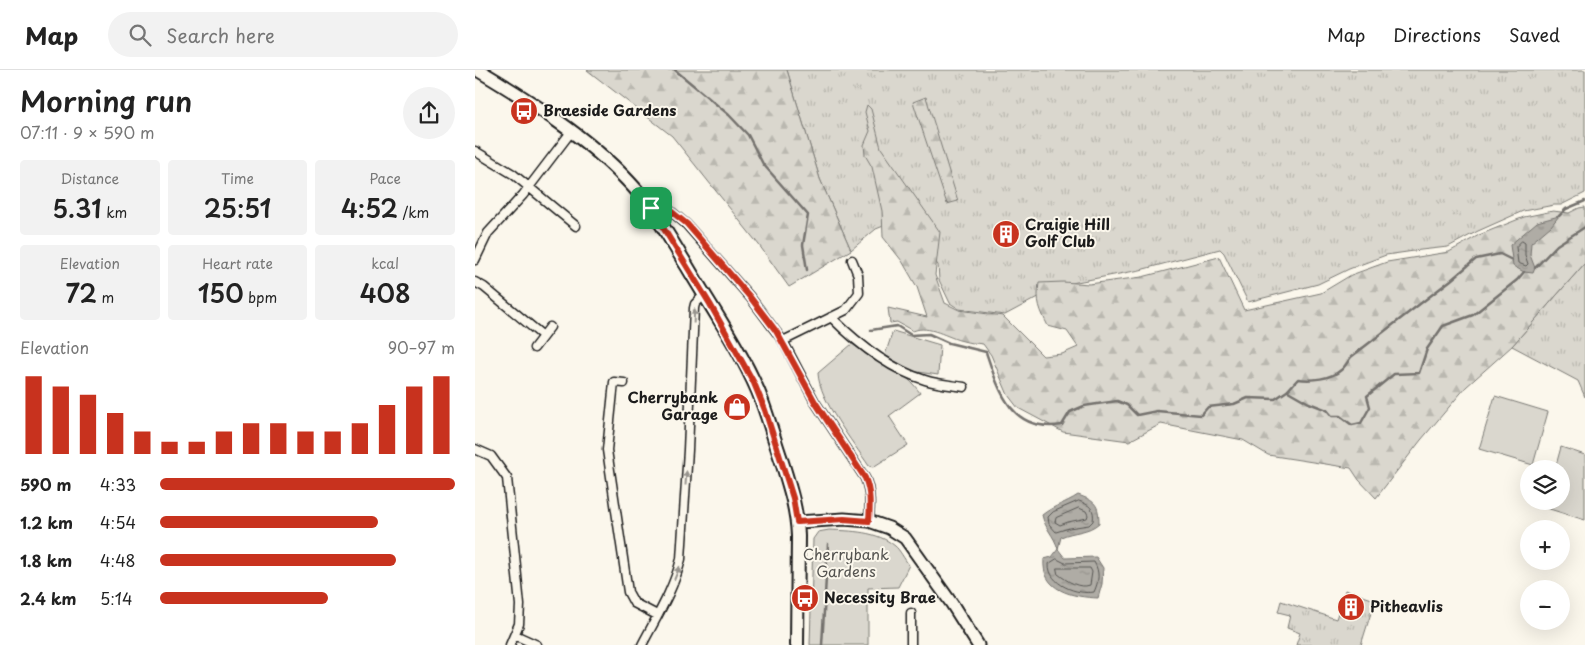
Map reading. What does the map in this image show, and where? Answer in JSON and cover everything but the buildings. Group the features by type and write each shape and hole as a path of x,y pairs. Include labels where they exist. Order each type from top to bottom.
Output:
{"main road":[{"path":"478,70 571,132 621,174 651,208 705,295 759,393 793,498 797,522 797,645"},
{"path":"797,522 844,519 869,521 889,528 905,538 947,596 978,645"}],"street":[{"path":"475,260 488,233 529,187 571,132"},
{"path":"475,151 513,174 575,226"},
{"path":"651,208 667,208 687,224 750,297 783,341 815,402 865,478 869,488 869,521"},
{"path":"783,341 846,310 859,293 858,275 852,260"},
{"path":"475,282 484,287 543,336"},
{"path":"641,645 679,569 681,559 694,308 695,304 705,295"},
{"path":"831,317 848,335 897,368 925,380 964,387"},
{"path":"534,348 551,327"},
{"path":"624,383 614,382 607,450 628,592 634,603 657,615"},
{"path":"475,450 491,456 507,478 520,605 519,624 510,645"},
{"path":"911,613 911,645"},
{"path":"515,635 537,645"}],"green space":[{"path":"587,70 787,70 820,179 851,250 789,287 759,245 672,136"},
{"path":"787,70 1585,70 1585,193 1561,205 1523,211 1448,247 1386,255 1349,269 1318,284 1248,302 1224,253 1220,249 1140,270 1061,285 1005,315 959,309 950,303 939,280 938,265 920,242 886,225 876,229 851,250 820,179"},
{"path":"926,97 958,201 947,204 913,102"},
{"path":"867,105 871,109 881,148 940,232 935,275 945,303 959,310 1003,316 1043,356 1062,354 1078,347 1067,331 1048,326 1039,306 1039,283 1089,284 1142,277 1219,257 1244,310 1321,293 1351,275 1387,262 1449,252 1479,235 1524,217 1553,211 1569,213 1585,207 1585,263 1512,346 1466,387 1421,440 1376,498 1359,480 1351,468 1268,455 1243,440 1161,424 1129,441 1063,432 1018,408 1008,395 991,355 983,344 965,342 932,330 919,329 913,331 897,322 890,323 888,308 927,317 917,287 902,261 883,237 882,211 872,167 865,155 864,145 870,131 865,112"},
{"path":"1585,263 1585,397 1578,381 1512,346"},
{"path":"893,331 940,345 938,375 912,371 885,355"},
{"path":"852,344 879,363 906,378 920,393 889,416 908,445 873,467 869,466 830,408 824,396 818,373"},
{"path":"1495,396 1548,412 1534,460 1520,461 1479,449"},
{"path":"1561,447 1585,455 1585,520 1553,510 1570,510 1570,460 1557,460"},
{"name":"Cherrybank Gardens","path":"829,530 863,533 880,537 897,548 909,565 898,587 868,588 868,645 810,645 813,539 818,532"},
{"path":"1345,590 1375,600 1361,645 1296,645 1300,633 1287,628 1290,615 1278,612 1281,601 1336,619"}],"water":[{"path":"1559,216 1551,226 1531,243 1530,255 1535,268 1533,273 1524,272 1513,266 1510,245 1537,222"},
{"path":"1078,495 1092,501 1097,507 1099,523 1090,529 1061,537 1058,549 1042,515"},
{"path":"1058,549 1065,558 1096,557 1103,568 1102,584 1098,598 1069,594 1053,585 1044,570 1044,559 1052,557"}],"waterway":[{"path":"675,70 729,115 748,135 763,164 808,215 803,245 807,270"},
{"path":"1559,216 1566,209 1585,201"},
{"path":"1535,268 1557,245 1585,227"},
{"path":"871,330 897,326 911,335 929,334 949,343 986,352 996,381 1010,406 1019,416 1030,422 1045,426 1062,425 1070,412 1084,406 1117,401 1127,405 1137,415 1157,411 1201,415 1208,407 1234,404 1248,398 1275,399 1287,391 1298,379 1321,379 1337,373 1351,357 1476,259 1500,254 1512,260"},
{"path":"1288,391 1309,403 1327,410 1332,416 1340,416 1352,425 1361,423 1370,407 1367,396 1394,374 1419,373 1427,349 1443,326 1473,315 1517,280 1524,272"},
{"path":"822,645 828,544"}],"place":[{"name":"Braeside Gardens","path":"524,111"},
{"name":"Craigie Hill Golf Club","path":"1006,234"},
{"name":"Cherrybank Garage","path":"737,407"},
{"name":"Necessity Brae","path":"805,598"},
{"name":"Pitheavlis","path":"1351,607"}],"route":[{"path":"651,208 667,208 687,224 750,297 783,341 815,402 865,478 869,488 869,521 844,519 797,522 793,498 765,410 754,383 710,304 651,208"}]}
